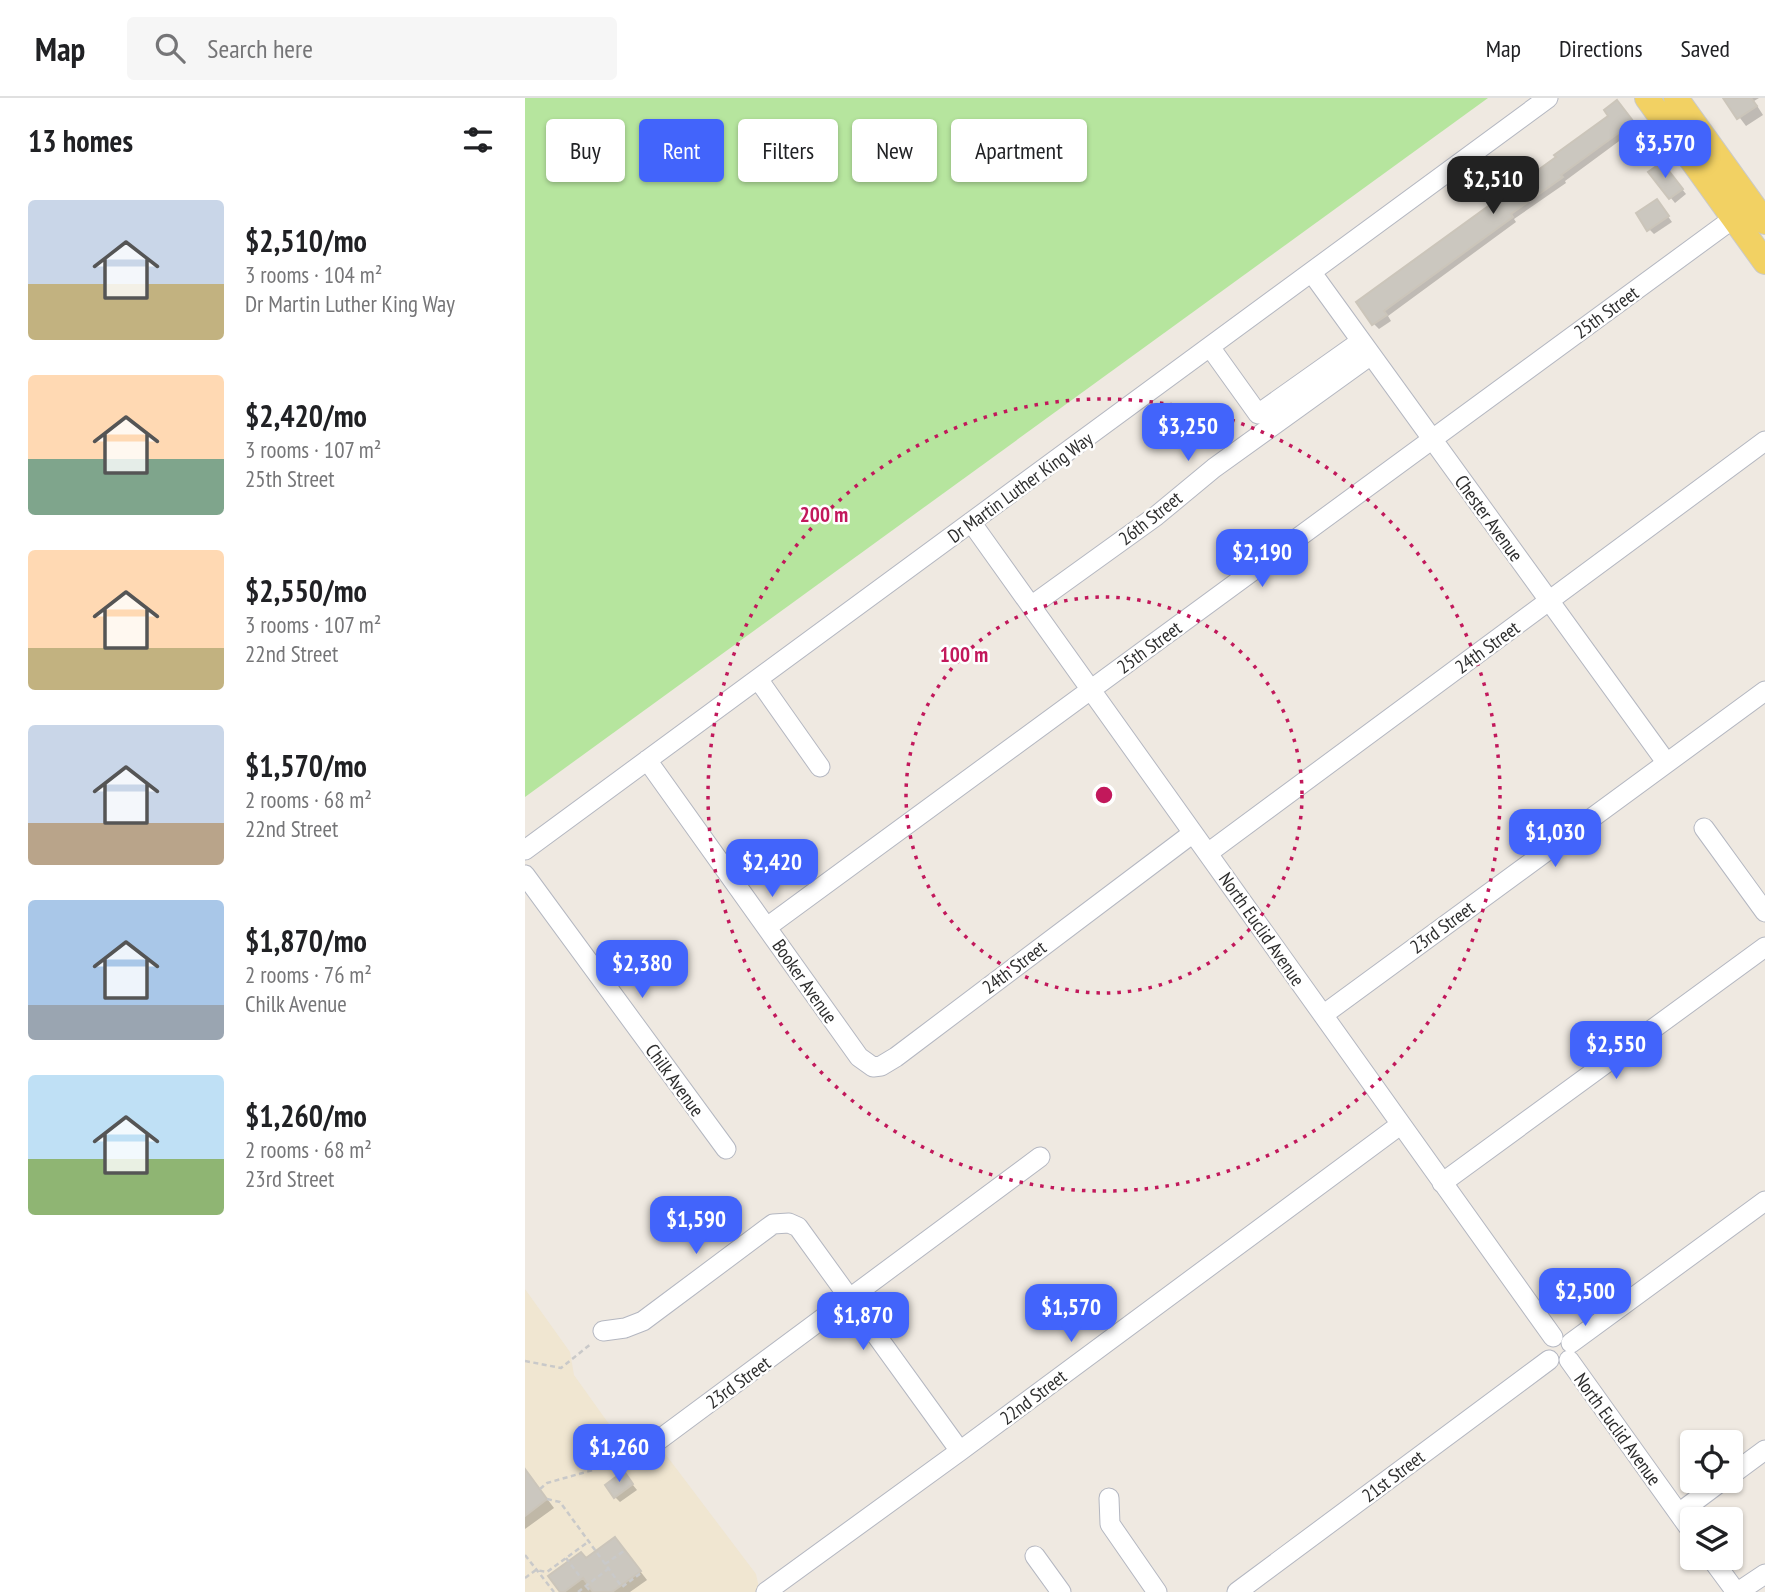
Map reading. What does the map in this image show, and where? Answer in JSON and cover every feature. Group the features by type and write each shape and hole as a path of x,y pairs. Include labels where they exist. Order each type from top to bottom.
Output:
{"main road":[{"path":"1647,98 1765,262"},
{"path":"1676,98 1765,222"}],"street":[{"name":"Dr Martin Luther King Way","path":"525,850 1548,98"},
{"name":"25th Street","path":"767,927 1734,218"},
{"name":"Chester Avenue","path":"1312,273 1666,762"},
{"path":"1210,347 1258,414 1366,348"},
{"name":"26th Street","path":"1031,606 1156,516 1366,348"},
{"name":"24th Street","path":"1208,853 1765,441"},
{"name":"North Euclid Avenue","path":"971,522 1679,1513"},
{"path":"758,679 820,767"},
{"name":"23rd Street","path":"1323,1015 1765,691"},
{"name":"Booker Avenue","path":"647,760 859,1057 867,1064"},
{"path":"1704,828 1765,912"},
{"name":"24th Street","path":"867,1064 873,1067 881,1066 896,1057 1193,833"},
{"name":"Chilk Avenue","path":"525,875 726,1149"},
{"path":"1442,1183 1765,947"},
{"name":"22nd Street","path":"766,1592 1400,1125"},
{"name":"23rd Street","path":"652,1445 1040,1157"},
{"name":"21st Street","path":"1237,1592 1765,1201"},
{"path":"603,1331 625,1328 643,1321 773,1224 789,1223 798,1227 960,1451"},
{"path":"1743,1466 1765,1450"},
{"path":"1679,1513 1706,1493"},
{"path":"1109,1498 1110,1524 1157,1592"},
{"path":"1035,1556 1061,1592"},
{"path":"1720,1570 1737,1592 1765,1574"}],"path":[{"path":"525,1361 561,1368 588,1348 603,1331"},
{"path":"540,1489 547,1483 593,1470 616,1455 643,1452 640,1440 644,1435 652,1445"},
{"path":"547,1499 560,1502 622,1587 641,1573"},
{"path":"525,1578 537,1570 547,1572 588,1542"},
{"path":"604,1564 624,1550"},
{"path":"525,1555 554,1592"},
{"path":"566,1558 581,1578"},
{"path":"578,1592 608,1569"},
{"path":"586,1586 591,1592"}],"shaded area":[{"path":"525,1289 570,1352 574,1375 636,1462 660,1447 756,1574 760,1592 525,1592"}],"green space":[{"path":"525,98 1488,98 525,797"}],"building":[{"path":"1723,98 1751,98 1757,106 1737,119"},
{"path":"1617,100 1637,126 1624,137 1620,132 1561,175 1563,177 1511,214 1513,217 1384,311 1387,315 1372,325 1356,302 1556,157 1554,155 1608,116 1604,110"},
{"path":"1662,162 1683,189 1669,199 1648,172"},
{"path":"1657,199 1669,216 1647,231 1636,213"},
{"path":"525,1469 547,1499 525,1516"},
{"path":"624,1471 633,1484 614,1498 605,1485"},
{"path":"615,1537 641,1571 612,1592 593,1592 583,1578 560,1592 548,1576 581,1552 586,1558"}]}
